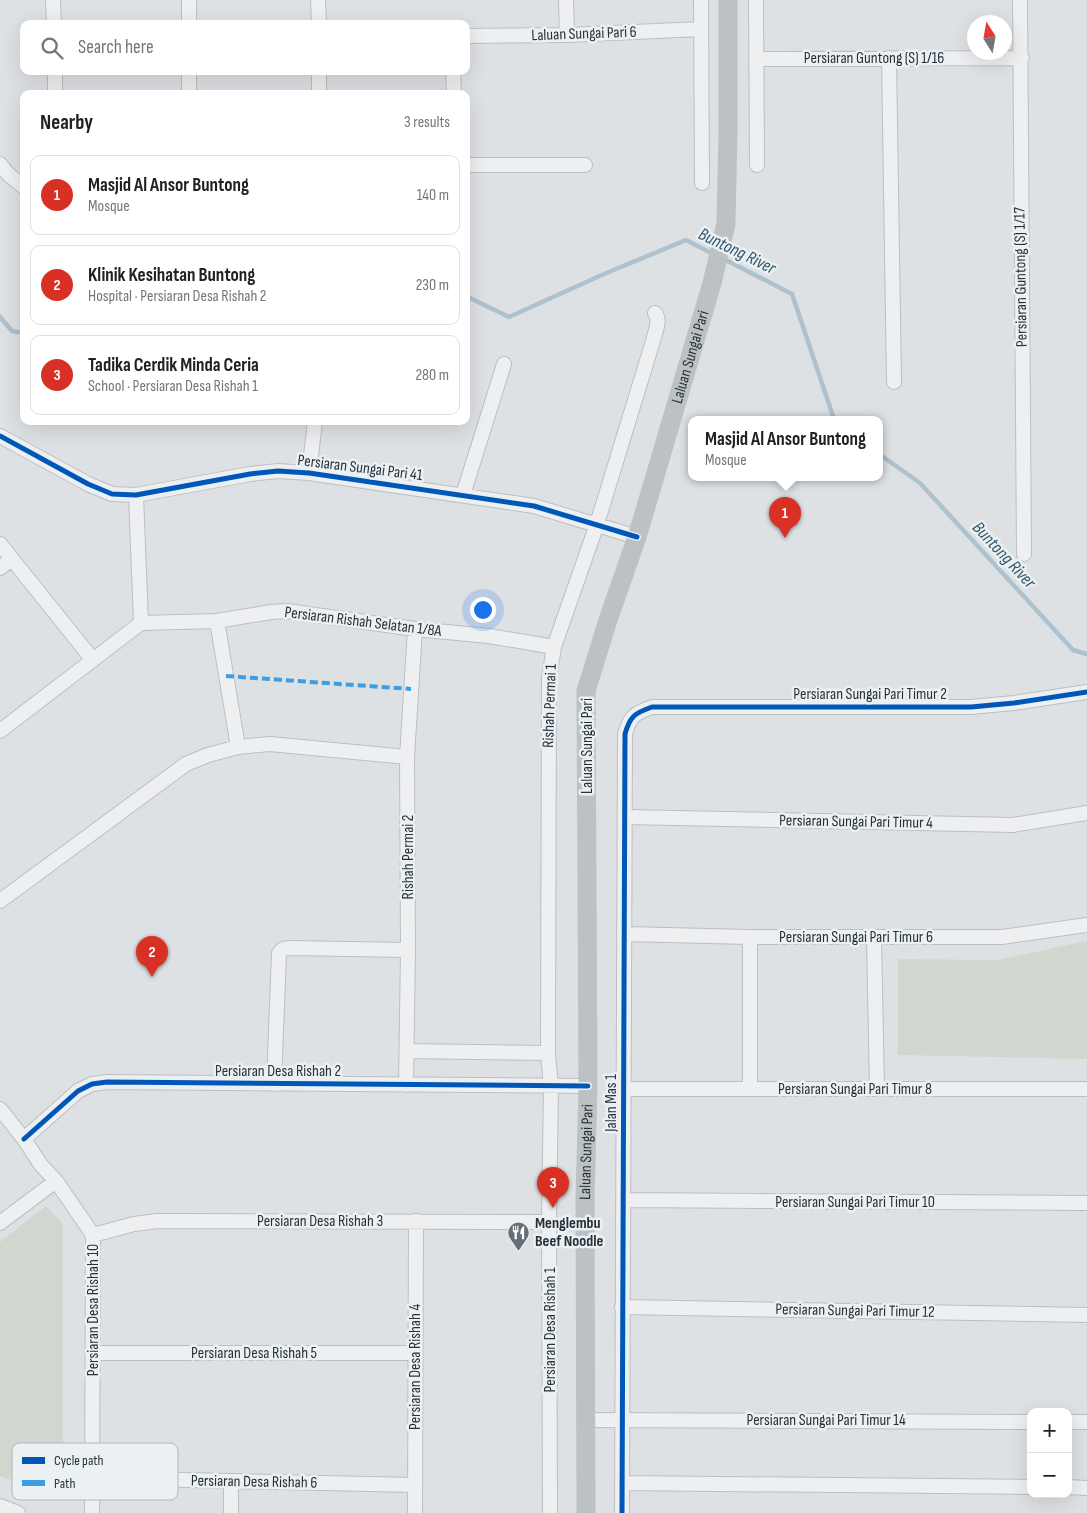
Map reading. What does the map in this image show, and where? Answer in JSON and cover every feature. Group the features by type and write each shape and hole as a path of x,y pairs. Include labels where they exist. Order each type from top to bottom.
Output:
{"main road":[{"name":"Laluan Sungai Pari","path":"586,1513 585,1199 588,1086 586,691 637,537 712,283 726,224 728,0"}],"street":[{"path":"53,0 54,20"},
{"path":"188,0 189,20"},
{"path":"318,0 318,20"},
{"path":"566,0 567,35"},
{"path":"701,0 702,183"},
{"path":"756,0 757,165"},
{"name":"Persiaran Guntong (S) 1/17","path":"1020,0 1022,58 1020,223 1024,554"},
{"name":"Laluan Sungai Pari 6","path":"470,36 567,35 702,29"},
{"path":"889,58 894,382"},
{"name":"Persiaran Guntong (S) 1/16","path":"756,59 1022,58"},
{"path":"54,75 55,90"},
{"path":"189,75 189,90"},
{"path":"319,75 319,90"},
{"path":"453,75 454,90"},
{"path":"0,164 20,184"},
{"path":"470,164 584,165"},
{"name":"Rishah Permai 1","path":"551,1086 548,1053 549,678 554,647 597,524 653,341 658,322 658,317 655,313"},
{"path":"462,494 504,364"},
{"path":"309,473 315,425"},
{"name":"Persiaran Sungai Pari 41","path":"0,436 88,484 112,494 136,495 250,474 278,471 309,473 534,506 637,537"},
{"path":"0,731 141,623 136,495"},
{"path":"0,544 93,660"},
{"path":"0,568 12,559"},
{"name":"Persiaran Rishah Selatan 1/8A","path":"141,623 216,621 287,611 415,629 488,636 554,647"},
{"path":"216,621 238,747"},
{"name":"Rishah Permai 2","path":"406,1085 408,950 407,757 415,629"},
{"name":"Persiaran Sungai Pari Timur 2","path":"652,707 971,707 1087,692"},
{"name":"Jalan Mas 1","path":"622,1513 625,734 629,721 638,712 652,707"},
{"path":"0,901 186,764 208,755 238,747 270,744 407,757"},
{"name":"Persiaran Sungai Pari Timur 4","path":"625,817 1013,825 1087,813"},
{"name":"Persiaran Sungai Pari Timur 6","path":"624,934 750,938 1002,937 1087,925"},
{"path":"750,938 750,1088"},
{"path":"874,938 877,1089"},
{"path":"274,1084 279,953 283,949 290,948 408,950"},
{"path":"407,1051 548,1053"},
{"name":"Persiaran Desa Rishah 2","path":"24,1139 78,1091 92,1084 106,1082 588,1086"},
{"name":"Persiaran Desa Rishah 1","path":"550,1513 549,1222 551,1086"},
{"name":"Persiaran Sungai Pari Timur 8","path":"624,1088 1087,1089"},
{"name":"Persiaran Desa Rishah 10","path":"0,1108 41,1165 56,1180 93,1235 92,1443"},
{"path":"0,1224 56,1180"},
{"name":"Persiaran Sungai Pari Timur 10","path":"623,1200 1087,1203"},
{"name":"Persiaran Desa Rishah 3","path":"93,1235 134,1224 157,1221 549,1222"},
{"name":"Persiaran Desa Rishah 4","path":"415,1513 416,1222"},
{"name":"Persiaran Sungai Pari Timur 12","path":"622,1307 1087,1314"},
{"name":"Persiaran Desa Rishah 5","path":"93,1353 415,1353"},
{"name":"Persiaran Sungai Pari Timur 14","path":"586,1420 1027,1422"},
{"path":"1072,1422 1087,1422"},
{"name":"Persiaran Desa Rishah 6","path":"178,1480 415,1485"},
{"path":"231,1482 231,1513"},
{"path":"622,1483 906,1484 1027,1487"},
{"path":"1072,1487 1087,1488"},
{"name":"Persiaran Desa Rishah 10","path":"92,1500 92,1513"},
{"path":"0,1506 18,1513"}],"shaded area":[{"path":"1087,941 1087,1059 898,1055 898,959 997,960"},
{"path":"46,1206 63,1224 63,1443 12,1443 12,1480 0,1476 0,1242"}],"waterway":[{"name":"Buntong River","path":"470,298 509,317 604,274 686,240 715,255"},
{"name":"Buntong River","path":"722,258 792,294 833,416"},
{"name":"Buntong River","path":"0,317 12,331 20,332"},
{"name":"Buntong River","path":"883,457 920,483 1073,650 1087,654"}],"marked path":[{"path":"226,676 411,689"}],"cycle path":[{"path":"0,436 88,484 112,494 136,495 250,474 278,471 309,473 534,506 637,537"},
{"path":"622,1513 625,734 631,719 637,713 652,707 971,707 1014,703 1087,692"},
{"path":"24,1139 78,1091 92,1084 107,1082 588,1086"}],"place":[{"name":"Masjid Al Ansor Buntong","path":"785,538"},
{"name":"Klinik Kesihatan Buntong","path":"152,977"},
{"name":"Tadika Cerdik Minda Ceria","path":"553,1208"},
{"name":"Menglembu Beef Noodle","path":"519,1251"}]}
